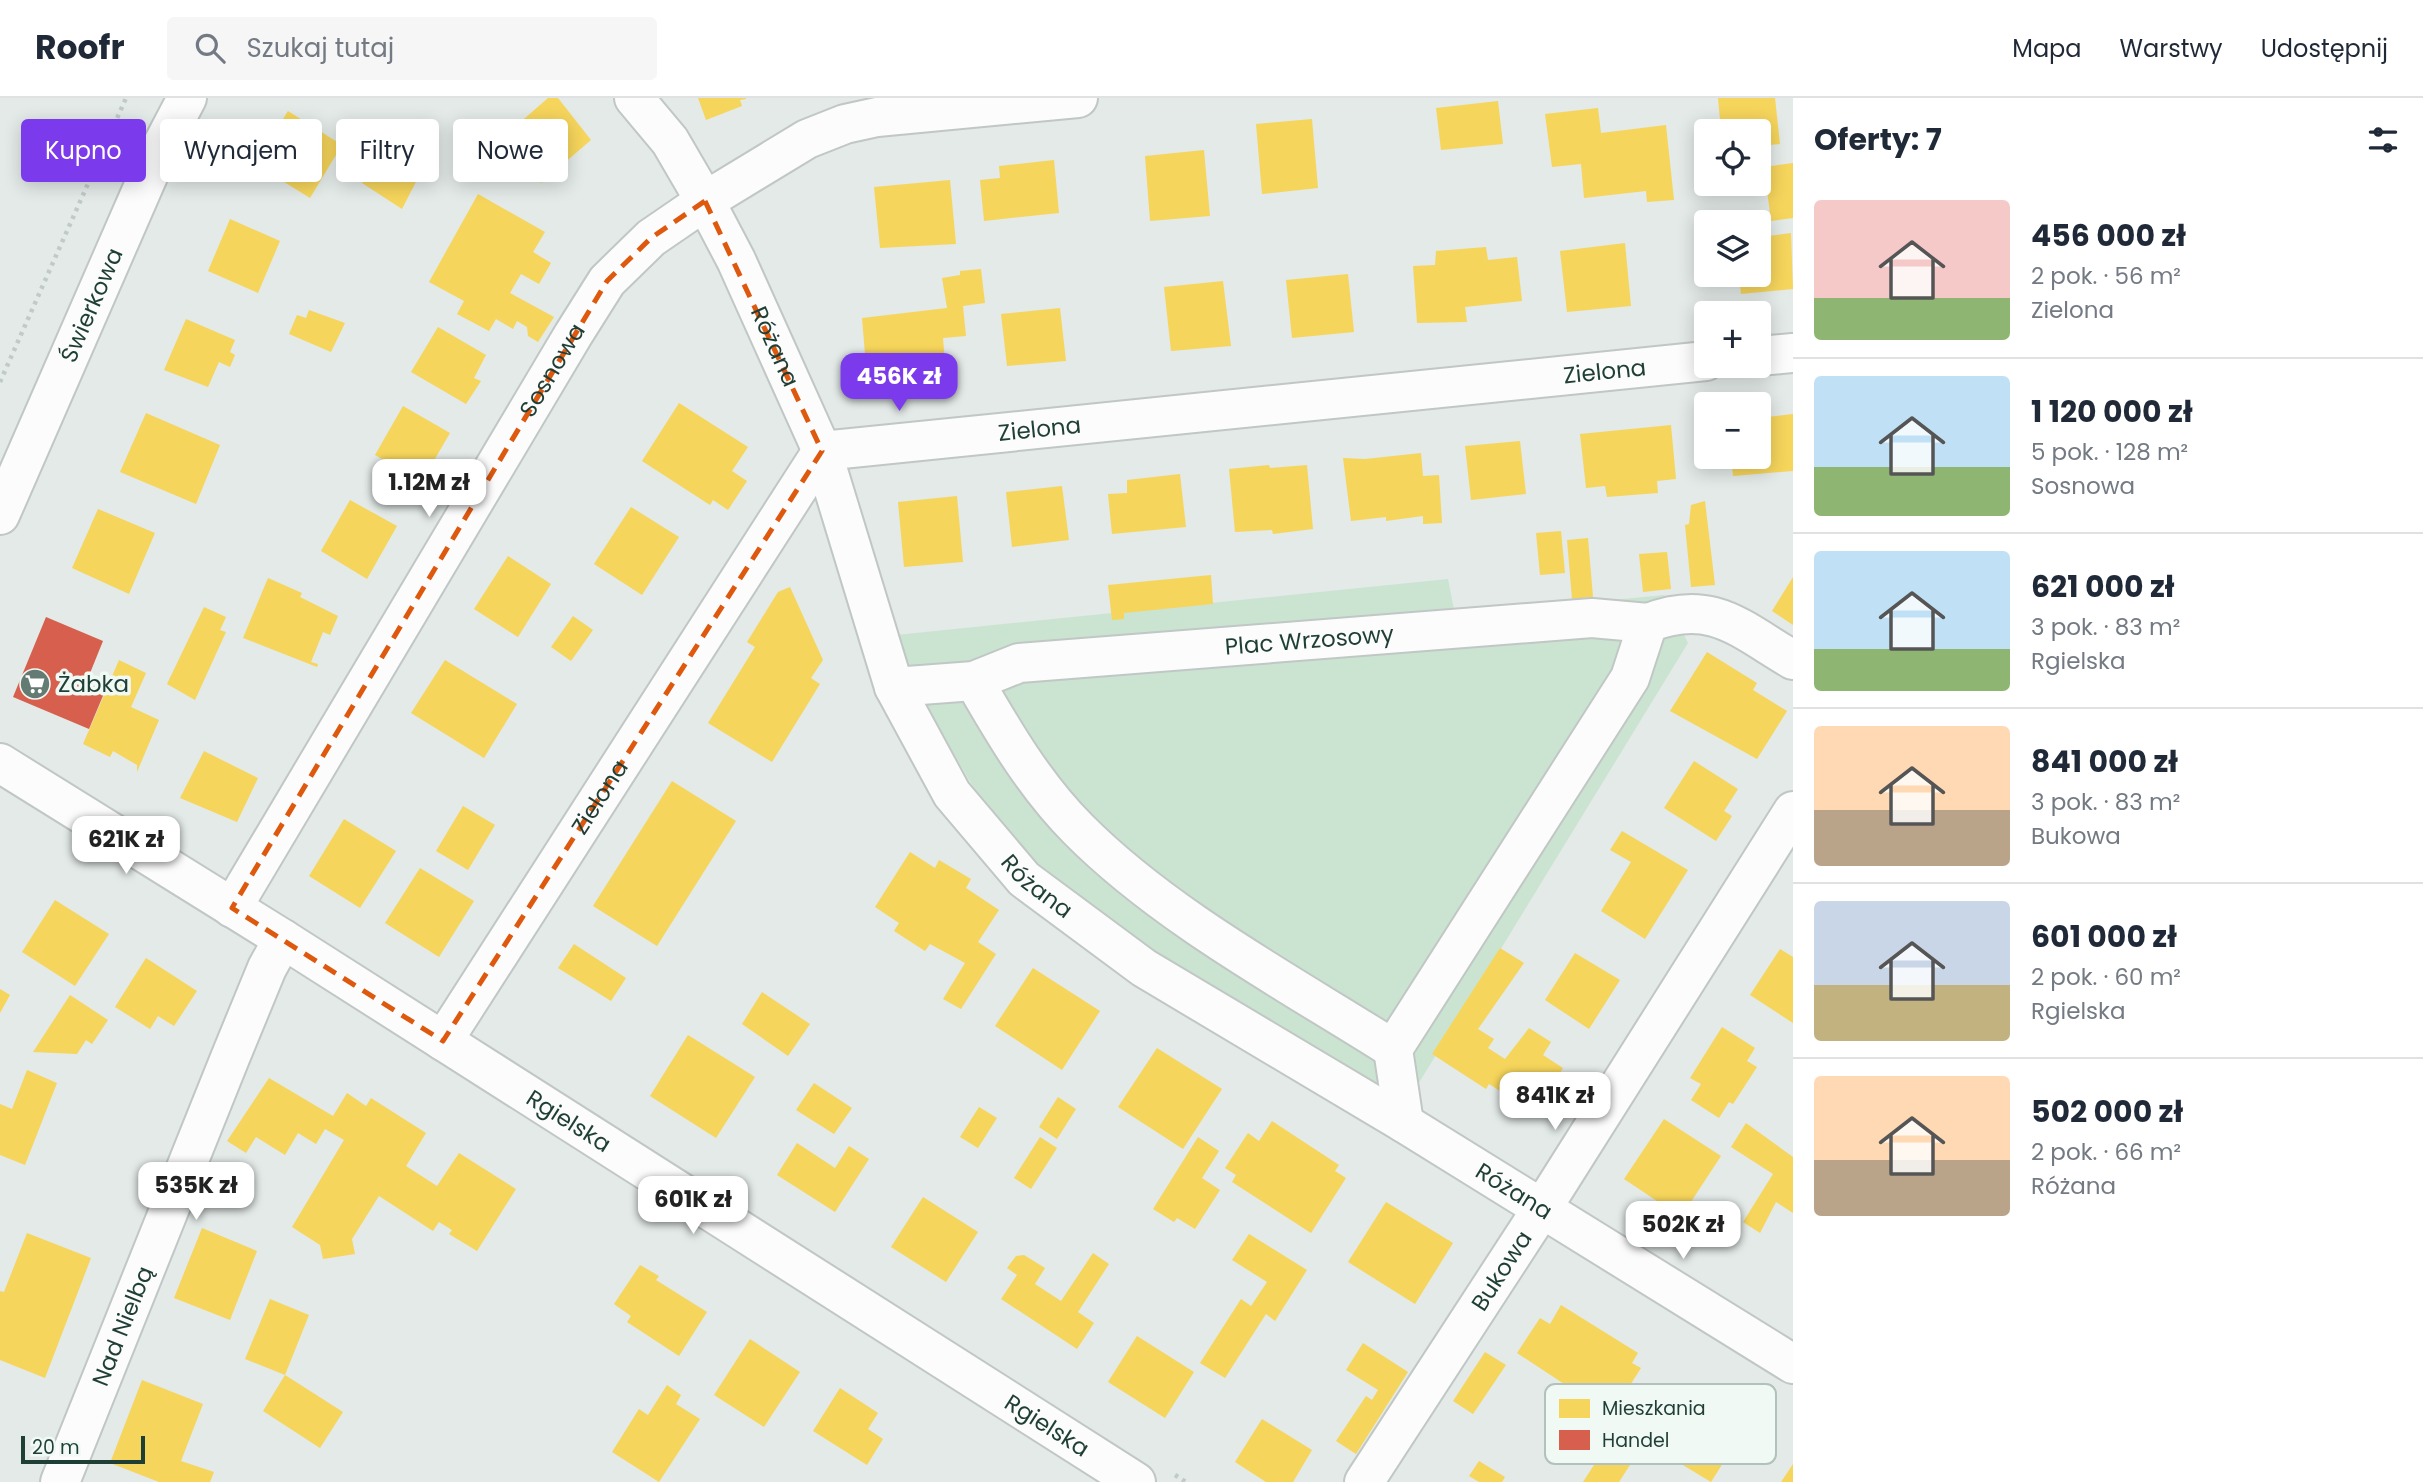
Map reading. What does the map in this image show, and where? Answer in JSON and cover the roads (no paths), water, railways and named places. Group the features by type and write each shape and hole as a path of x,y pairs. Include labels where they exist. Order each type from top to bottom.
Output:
{"street":[{"name":"Świerkowa","path":"0,515 158,153 187,98"},
{"name":"Różana","path":"634,98 670,141 705,201 736,260 822,451 894,687 952,794 1024,879 1144,968 1404,1123 1793,1364"},
{"name":"Sosnowa","path":"232,908 607,281 651,238 705,201 807,139 845,124 877,117 1078,98"},
{"path":"1771,355 1793,353"},
{"name":"Zielona","path":"443,1041 822,451 1694,362"},
{"name":"Plac Wrzosowy","path":"894,687 974,681 1019,663 1592,618 1661,618 1715,614 1793,660"},
{"path":"1404,1123 1393,1049 1630,678 1661,618"},
{"path":"974,681 1018,758 1077,828 1149,892 1393,1049"},
{"name":"Rgielska","path":"0,763 283,939 1136,1482"},
{"name":"Bukowa","path":"1364,1482 1541,1210 1793,811"},
{"name":"Nad Nielbą","path":"60,1482 230,1058 267,968 283,939"}],"place":[{"name":"Żabka","path":"35,684"}]}
